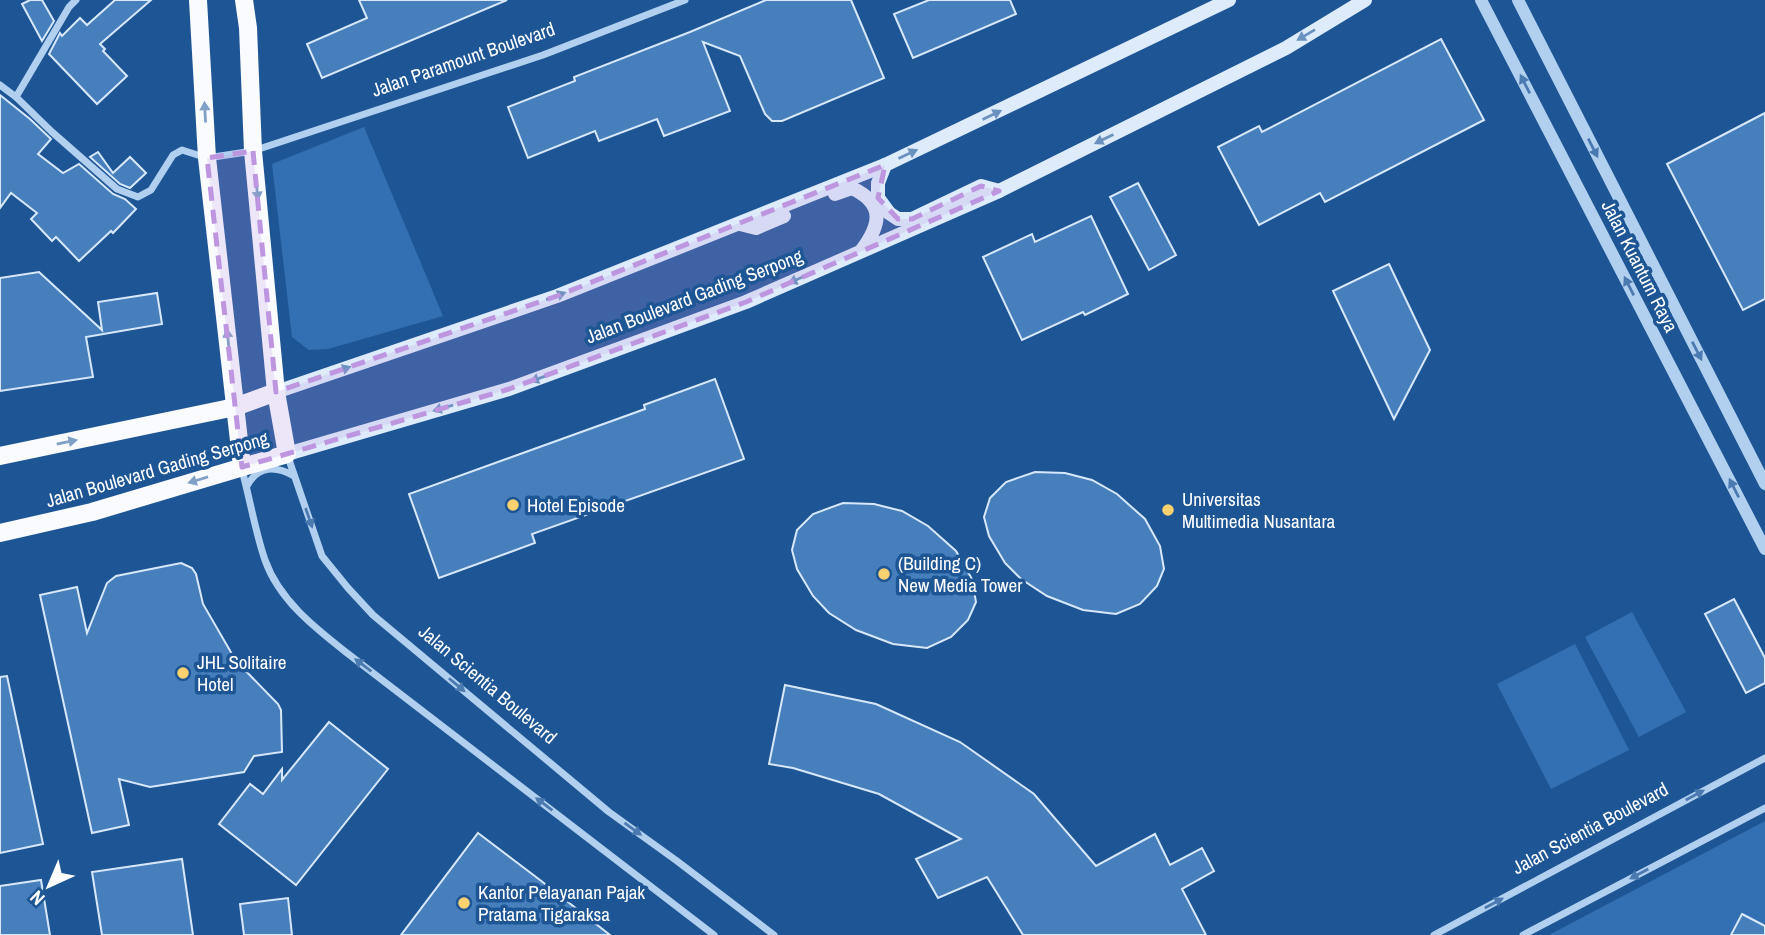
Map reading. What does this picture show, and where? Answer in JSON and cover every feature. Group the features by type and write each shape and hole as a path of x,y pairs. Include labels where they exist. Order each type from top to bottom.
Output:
{"main road":[{"path":"198,0 207,158 242,467"},
{"path":"244,0 248,28 253,150 276,392"},
{"name":"Jalan Boulevard Gading Serpong","path":"0,456 235,407 557,296 885,165 1229,0"},
{"name":"Jalan Boulevard Gading Serpong","path":"0,533 92,512 509,389 746,302 999,191 1286,48 1365,0"},
{"path":"885,165 878,183 878,198 889,213 898,219 912,219 981,186 999,191"},
{"path":"740,224 756,229 852,188 864,194 877,214 877,225 872,237 861,252"},
{"name":"Jalan Scientia Boulevard","path":"276,392 287,454"}],"street":[{"path":"16,97 76,0"},
{"name":"Jalan Paramount Boulevard","path":"0,85 117,189 138,197 152,190 173,155 182,150 207,158 253,150 543,55 685,0"},
{"name":"Jalan Kuantum Raya","path":"1481,0 1765,549"},
{"name":"Jalan Kuantum Raya","path":"1518,0 1765,484"},
{"name":"Jalan Scientia Boulevard","path":"287,454 322,556 373,615 609,812 774,935"},
{"path":"242,467 265,562 295,608 347,653 714,935"},
{"path":"247,486 255,475 269,468 282,469 295,476"},
{"name":"Jalan Scientia Boulevard","path":"1434,935 1765,758"},
{"path":"1523,935 1765,808"}],"highlighted area":[{"path":"253,151 276,392 557,296 885,165 878,198 898,219 912,219 981,186 999,191 746,302 509,389 242,467 207,158"}],"shaded area":[{"path":"364,127 443,316 328,349 309,350 292,337 272,164"},
{"path":"1632,612 1686,712 1639,737 1585,637"},
{"path":"1575,644 1629,750 1551,789 1497,684"},
{"path":"1765,821 1765,935 1549,935"}],"building":[{"path":"30,0 42,0 54,21 42,41 22,4"},
{"path":"115,0 151,0 100,44 105,49 103,51 127,76 97,104 49,54 60,33 62,36 80,18 87,25"},
{"path":"359,0 507,0 322,78 307,44 367,18"},
{"path":"766,0 851,0 884,78 782,121 772,121 765,114 740,56 703,42 730,111 664,136 657,119 599,141 595,131 528,158 508,107 575,81 574,77"},
{"path":"929,0 1010,0 1016,14 913,58 894,14"},
{"path":"1441,39 1484,120 1325,202 1320,193 1259,225 1218,147 1259,126 1262,132"},
{"path":"0,95 51,139 38,154 63,173 79,164 113,194 125,199 136,209 113,233 111,231 79,261 56,237 52,241 31,219 37,213 11,193 0,208"},
{"path":"1765,113 1765,299 1743,310 1667,164"},
{"path":"98,152 113,173 130,157 146,173 130,188 120,184 90,157"},
{"path":"1138,183 1176,255 1149,270 1110,197"},
{"path":"1091,216 1128,294 1085,315 1083,312 1022,340 983,257 1032,234 1035,242"},
{"path":"1389,264 1430,350 1394,419 1333,291"},
{"path":"39,272 102,330 98,302 157,293 162,324 86,337 93,377 0,391 0,278"},
{"name":"Hotel Episode","path":"715,379 744,459 532,534 535,543 439,578 409,494 645,409 644,405"},
{"path":"1035,472 1065,473 1092,480 1117,494 1145,519 1160,546 1164,569 1157,586 1140,604 1116,614 1083,610 1047,596 1021,579 1005,563 989,536 984,517 990,498 1006,482"},
{"name":"(Building C) New Media Tower","path":"843,503 874,504 902,511 928,526 956,551 972,579 976,602 968,620 951,637 927,648 893,644 856,630 829,613 813,596 797,569 792,550 797,530 813,514"},
{"name":"JHL Solitaire Hotel","path":"181,563 192,568 196,574 203,604 236,661 278,704 281,710 282,752 254,756 244,772 150,787 119,779 129,825 92,833 40,595 77,587 87,633 107,583 116,576"},
{"path":"1734,599 1765,658 1765,683 1746,693 1705,614"},
{"path":"7,676 43,844 0,853 0,677"},
{"path":"785,685 876,704 960,742 1034,794 1096,866 1155,834 1170,865 1202,848 1214,871 1182,889 1206,935 1023,935 987,877 938,898 916,859 961,839 879,794 793,768 769,764"},
{"path":"329,722 388,769 296,885 219,824 250,784 263,794 282,769 282,780"},
{"path":"478,833 540,880 610,935 401,935"},
{"path":"182,859 193,935 102,935 92,872"},
{"path":"41,880 50,935 0,935 0,886"},
{"path":"288,898 292,935 244,935 240,904"},
{"path":"1742,914 1765,926 1765,935 1731,935"}],"place":[{"name":"Hotel Episode","path":"513,505"},
{"name":"Universitas Multimedia Nusantara","path":"1168,510"},
{"name":"(Building C) New Media Tower","path":"884,574"},
{"name":"JHL Solitaire Hotel","path":"183,673"},
{"name":"Kantor Pelayanan Pajak Pratama Tigaraksa","path":"464,903"}]}
